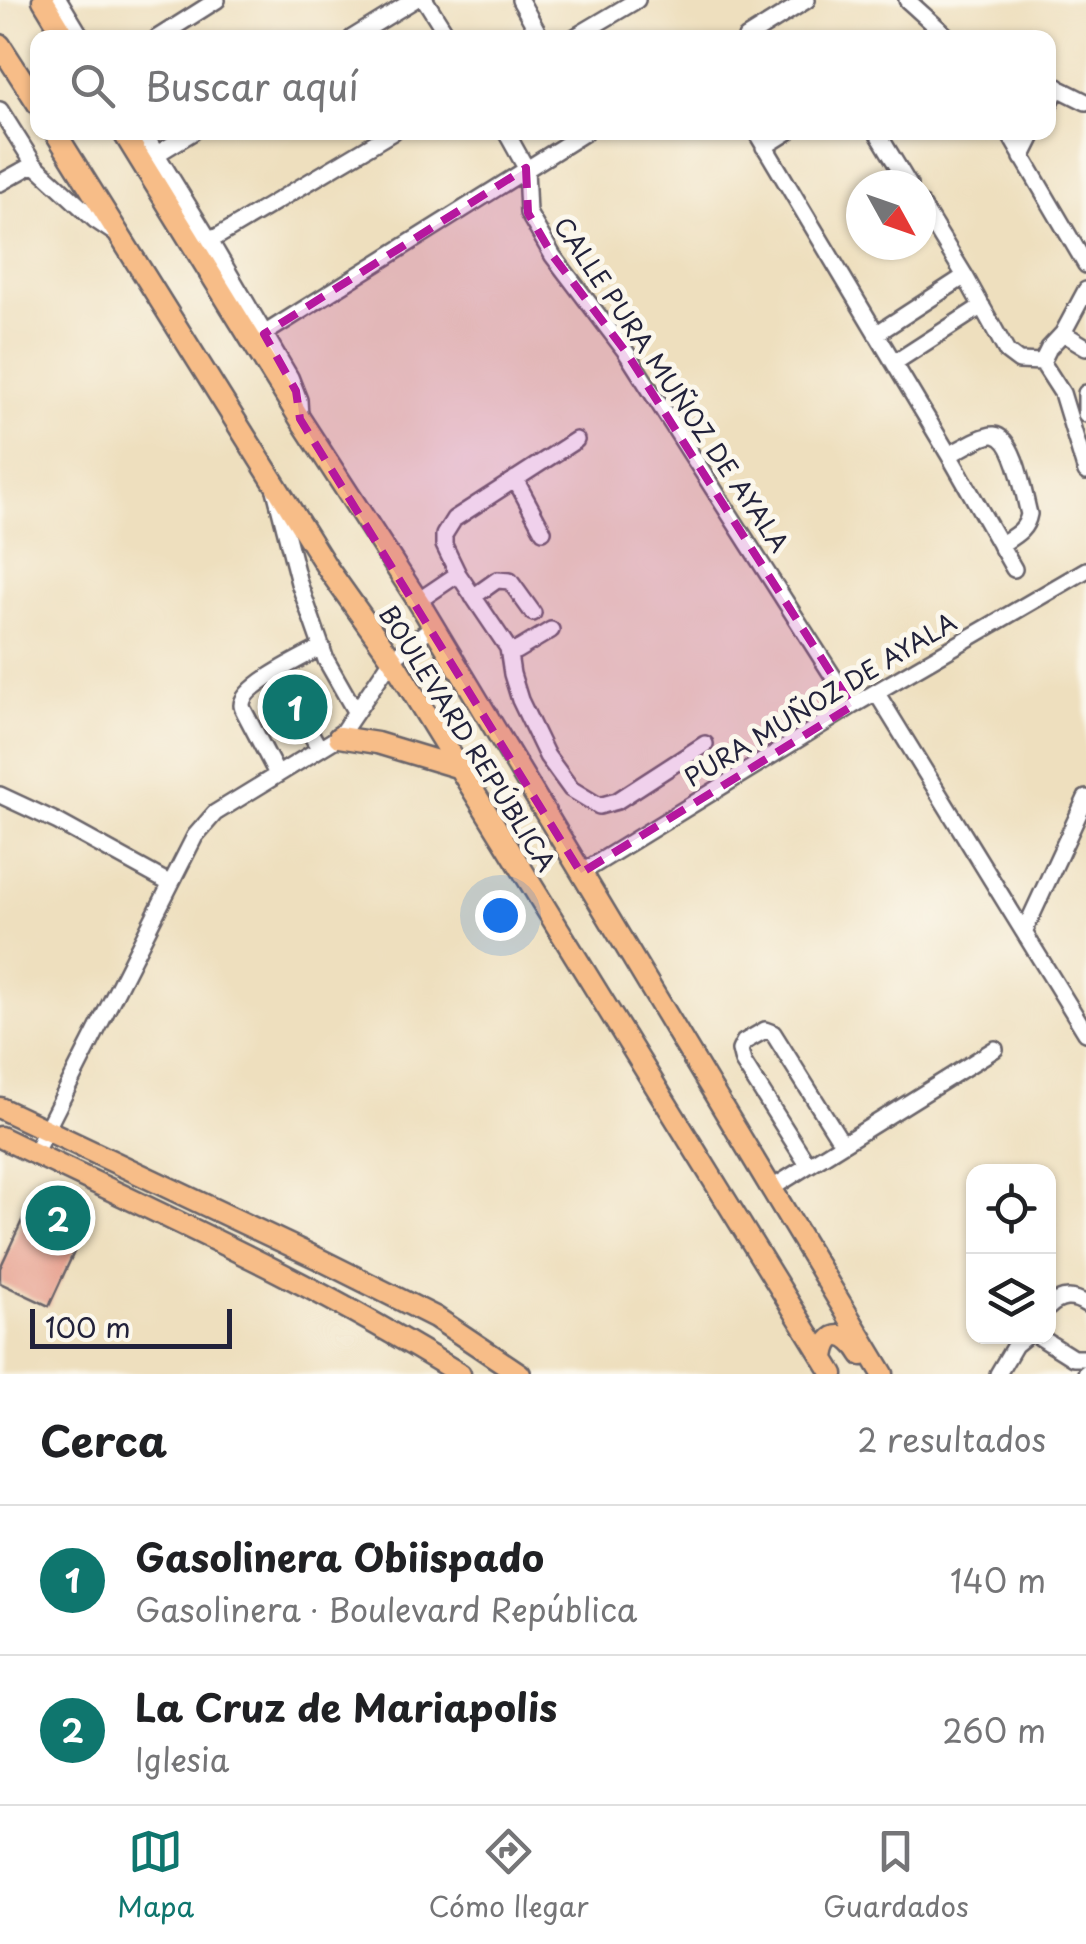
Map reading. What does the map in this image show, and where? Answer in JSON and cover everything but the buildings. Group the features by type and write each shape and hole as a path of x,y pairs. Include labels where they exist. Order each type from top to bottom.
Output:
{"main road":[{"path":"44,0 61,30"},
{"path":"0,45 30,92"},
{"name":"BOULEVARD REPÚBLICA","path":"60,140 328,569 392,659 829,1366"},
{"name":"BOULEVARD REPÚBLICA","path":"129,140 300,419 418,601 883,1374"},
{"path":"338,737 376,743 460,768"},
{"path":"0,1108 435,1316 520,1374"},
{"path":"0,1137 298,1281 460,1374"},
{"path":"829,1366 825,1350 829,1342 846,1336 854,1342 873,1374"}],"street":[{"path":"59,0 77,30"},
{"path":"170,30 217,0"},
{"path":"365,30 414,0"},
{"path":"425,0 444,30"},
{"path":"520,0 537,30"},
{"path":"587,30 638,0"},
{"path":"759,30 806,0"},
{"path":"907,0 940,30"},
{"path":"1056,86 1086,102"},
{"path":"0,110 34,164 95,220 119,236"},
{"path":"148,140 296,391 300,419"},
{"path":"157,154 180,140"},
{"path":"210,241 380,140"},
{"name":"CALLE PURA MUÑOZ DE AYALA","path":"510,140 526,168 528,213 553,256 626,352 852,706"},
{"path":"264,334 573,140"},
{"path":"760,140 1014,569"},
{"path":"882,140 900,170"},
{"path":"1012,140 1086,264"},
{"path":"1022,158 1031,140"},
{"path":"0,184 34,164"},
{"path":"936,228 1006,352 1020,361 1042,362"},
{"path":"876,334 966,276"},
{"path":"1042,362 1086,290"},
{"path":"894,363 982,306"},
{"path":"1063,333 1086,347"},
{"path":"1042,362 1062,393 1086,472"},
{"path":"1086,393 1086,414"},
{"path":"949,455 988,435 997,435 1012,451 1027,522 1022,531 1000,545"},
{"path":"576,440 454,519 444,534 444,545 458,574 508,648 520,700 547,756 572,789 599,806 618,802 705,744"},
{"path":"272,479 326,660 355,711"},
{"path":"515,479 543,531"},
{"name":"PURA MUÑOZ DE AYALA","path":"581,873 852,706 1086,570"},
{"path":"418,601 458,574"},
{"path":"473,597 497,580 510,581 533,612"},
{"path":"34,1154 195,836 216,813 338,737 392,659 433,626"},
{"path":"508,648 524,648 551,630"},
{"path":"277,774 242,706 251,690 322,647"},
{"path":"277,672 320,748"},
{"path":"876,692 1086,1033"},
{"path":"0,796 58,822 170,883"},
{"path":"1024,932 1086,798"},
{"path":"808,1164 743,1062 740,1050 744,1042 765,1030 774,1033 842,1143"},
{"path":"772,1188 995,1049"},
{"path":"1056,1303 1066,1297 1086,1304"},
{"path":"998,1374 1016,1344"},
{"path":"1051,1344 1073,1358 1086,1358"}],"highlighted area":[{"path":"526,168 528,213 553,256 626,352 852,706 581,873 300,419 296,391 264,334"}],"place":[{"name":"Gasolinera Obiispado","path":"295,707"},
{"name":"La Cruz de Mariapolis","path":"58,1218"}]}
